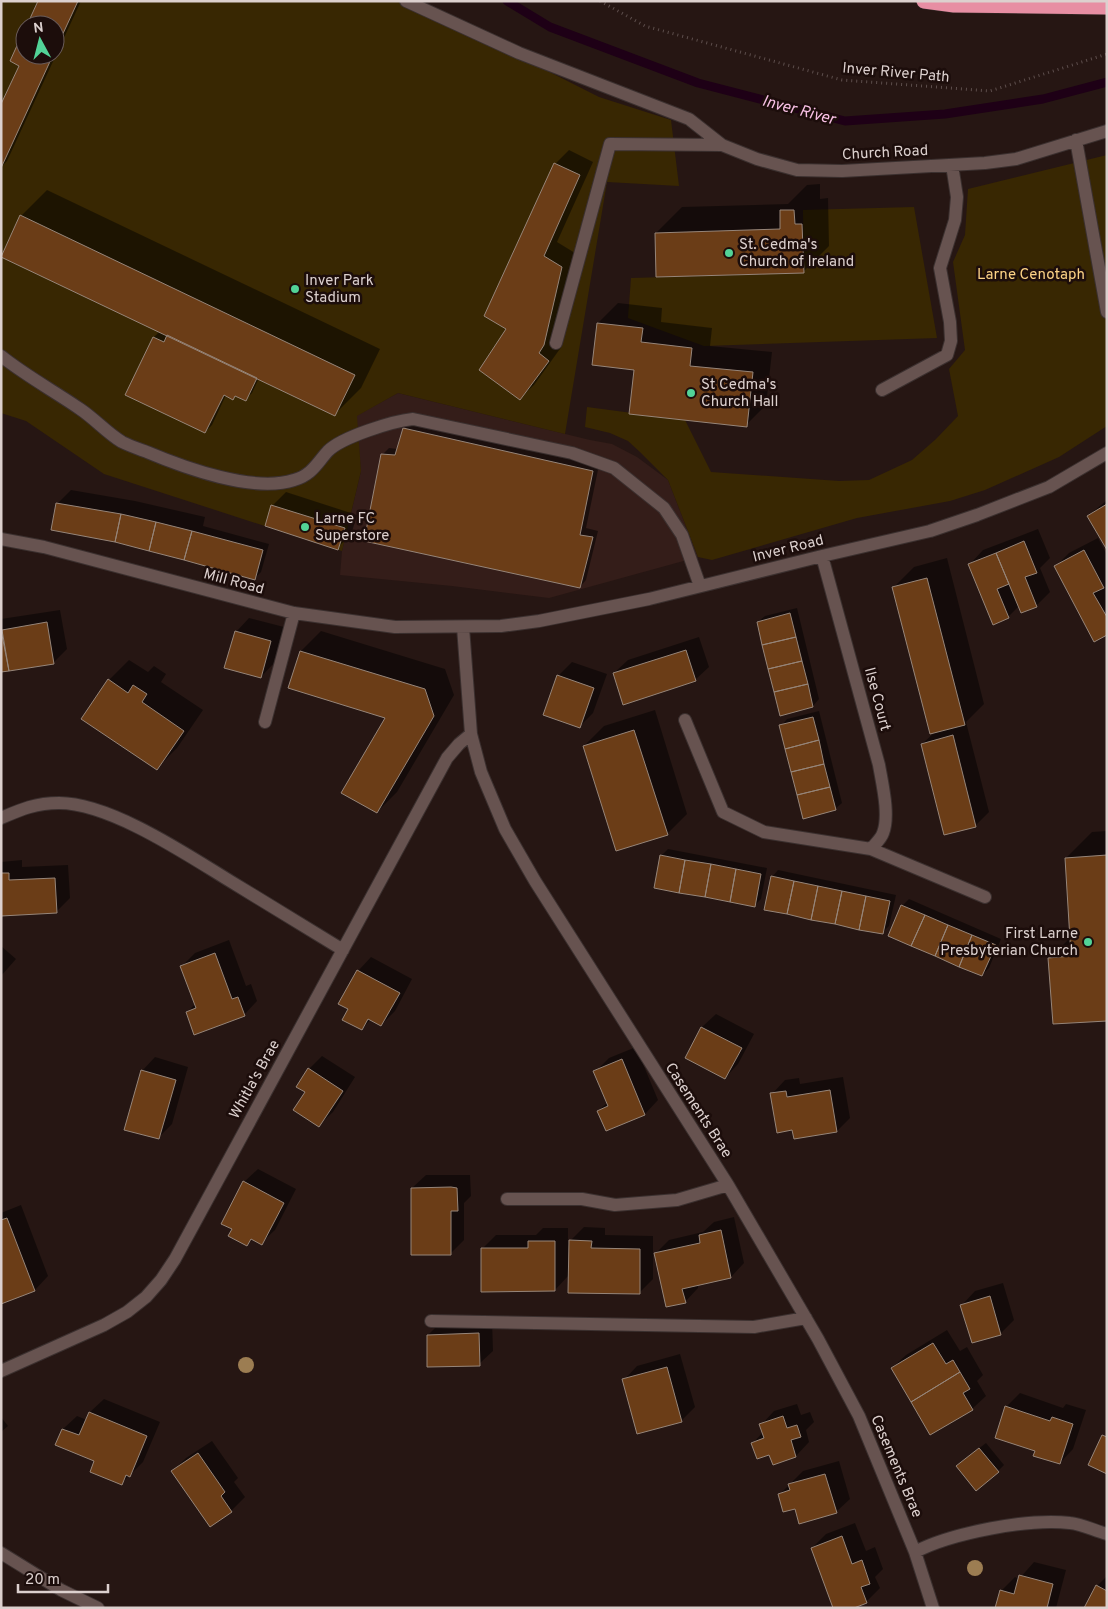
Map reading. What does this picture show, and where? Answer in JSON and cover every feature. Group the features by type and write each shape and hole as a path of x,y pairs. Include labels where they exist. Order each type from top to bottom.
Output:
{"highway":[{"path":"924,1 954,5 1107,7"}],"street":[{"name":"Church Road","path":"406,1 520,53 689,120 722,145 757,159 797,170 842,171 985,163 1016,159 1107,131"},
{"path":"1076,140 1107,312"},
{"path":"556,343 610,144 722,145"},
{"path":"882,390 947,355 951,341 950,322 940,268 955,220 957,197 952,165"},
{"path":"1,356 82,410 123,442 170,462 232,480 266,484 295,480 314,470 329,450 342,443 378,427 413,419 572,453 614,468 664,508 682,535 700,586"},
{"name":"Inver Road","path":"463,627 501,626 539,621 649,599 930,531 1049,487 1107,453"},
{"name":"Mill Road","path":"1,539 44,547 294,613 395,627 463,627"},
{"name":"Ilse Court","path":"822,556 882,782 885,815 883,834 871,849"},
{"path":"265,722 294,613"},
{"name":"Casements Brae","path":"463,627 471,734 481,772 505,829 535,882 728,1185 806,1318 859,1416 916,1552 933,1608"},
{"path":"685,720 723,812 764,832 871,849 985,897"},
{"name":"Whitla's Brae","path":"1,1371 104,1325 146,1297 161,1280 175,1259 447,758 471,734"},
{"path":"1,818 30,805 60,803 94,808 134,826 181,851 343,950"},
{"path":"507,1199 582,1199 605,1204 624,1205 677,1200 728,1185"},
{"path":"431,1322 754,1327 806,1318"},
{"path":"916,1552 930,1545 974,1532 1038,1522 1071,1523 1107,1534"},
{"path":"1,1553 61,1590 98,1608"}],"path":[{"name":"Inver River Path","path":"600,1 645,26 842,80 990,91 1107,54"}],"shaded area":[{"path":"398,393 612,444 637,457 668,480 698,557 549,598 340,575 342,551 361,471 356,416"}],"green space":[{"name":"Inver Park Stadium","path":"1,1 409,1 599,97 671,120 679,186 607,182 565,434 398,393 357,416 361,471 342,551 104,474 26,421 1,413"},
{"name":"Larne Cenotaph","path":"1107,155 1107,426 1059,457 985,490 950,501 857,518 712,560 698,557 668,480 628,441 610,433 585,427 587,407 685,420 711,472 839,481 869,480 912,460 958,416 949,369 965,350 953,262 965,235 968,189"},
{"path":"914,207 937,338 704,346 628,318 631,278 804,273 803,210"}],"building":[{"path":"38,1 78,1 65,29 65,15 32,15"},
{"path":"15,50 15,64 10,61"},
{"path":"17,65 48,65 1,168 1,104 19,66"},
{"path":"554,163 580,175 544,256 562,267 544,345 539,353 549,361 520,400 479,370 506,329 484,316"},
{"name":"St. Cedma's Church of Ireland","path":"780,210 794,210 795,224 802,224 804,273 656,277 655,233 780,229"},
{"path":"20,215 355,375 335,416 1,257"},
{"name":"St Cedma's Church Hall","path":"597,323 643,328 641,342 692,348 690,366 753,372 747,427 629,414 634,370 592,365"},
{"path":"167,335 257,378 246,401 235,396 233,400 224,395 205,433 125,395 153,337 164,342"},
{"path":"403,428 593,471 580,535 593,537 580,588 364,541 381,454 395,455"},
{"path":"56,503 121,514 115,542 51,530"},
{"path":"1107,504 1107,550 1087,516"},
{"name":"Larne FC Superstore","path":"271,505 345,528 338,550 265,526"},
{"path":"121,514 156,522 149,551 115,542"},
{"path":"156,522 192,531 184,560 149,551"},
{"path":"192,531 263,550 255,580 184,560"},
{"path":"1024,541 1037,573 1025,577 1037,607 1021,613 996,553"},
{"path":"1084,550 1104,588 1093,593 1107,617 1107,635 1094,642 1054,566"},
{"path":"996,553 1009,584 997,589 1009,618 993,625 968,564"},
{"path":"927,578 965,725 930,734 892,587"},
{"path":"790,613 796,637 762,645 757,622"},
{"path":"47,622 54,664 9,671 2,630"},
{"path":"1,630 9,671 1,672"},
{"path":"235,631 271,641 261,678 224,668"},
{"path":"796,637 802,661 768,669 762,645"},
{"path":"686,650 696,681 623,705 613,673"},
{"path":"300,651 425,689 434,716 377,813 341,793 385,718 288,688"},
{"path":"802,661 808,684 774,692 768,669"},
{"path":"557,675 594,688 580,728 543,715"},
{"path":"108,679 128,693 133,685 147,694 142,702 184,731 157,770 81,719"},
{"path":"808,684 813,707 780,716 774,692"},
{"path":"813,717 819,740 785,749 779,725"},
{"path":"634,730 668,835 616,851 583,746"},
{"path":"953,735 976,827 944,835 921,744"},
{"path":"819,740 824,764 791,772 785,749"},
{"path":"824,764 830,787 797,795 791,772"},
{"path":"830,787 836,810 803,819 797,795"},
{"path":"660,855 685,860 679,893 654,888"},
{"name":"First Larne Presbyterian Church","path":"1107,855 1107,1021 1053,1024 1048,958 1071,956 1065,858"},
{"path":"685,860 711,864 705,897 679,893"},
{"path":"711,864 736,869 730,902 705,897"},
{"path":"736,869 761,874 755,907 730,902"},
{"path":"1,873 9,873 9,880 55,878 57,913 1,916"},
{"path":"771,876 794,881 787,914 764,910"},
{"path":"794,881 818,886 811,920 787,914"},
{"path":"818,886 842,891 835,924 811,920"},
{"path":"842,891 866,896 859,930 835,924"},
{"path":"866,896 890,901 883,934 859,930"},
{"path":"901,905 925,915 911,946 888,936"},
{"path":"925,915 948,925 935,956 911,946"},
{"path":"948,925 972,935 959,967 935,956"},
{"path":"972,935 996,945 982,976 959,967"},
{"path":"215,953 232,999 238,997 245,1016 194,1035 186,1012 196,1008 180,966"},
{"path":"357,970 400,993 381,1026 368,1019 362,1030 342,1020 348,1009 338,1004"},
{"path":"701,1027 742,1048 725,1079 685,1058"},
{"path":"622,1059 645,1115 606,1131 597,1111 608,1106 593,1071"},
{"path":"308,1068 343,1091 319,1127 293,1110 305,1092 296,1087"},
{"path":"141,1070 176,1080 159,1139 124,1130"},
{"path":"830,1090 837,1132 794,1139 792,1130 777,1133 770,1093 786,1091 787,1097"},
{"path":"243,1181 284,1203 262,1245 251,1239 247,1246 228,1236 232,1229 221,1224"},
{"path":"411,1188 457,1188 458,1211 451,1211 451,1255 411,1255"},
{"path":"7,1218 35,1291 1,1304 1,1220"},
{"path":"721,1230 731,1278 682,1289 686,1303 666,1307 654,1253 700,1243 699,1235"},
{"path":"569,1240 592,1241 591,1248 640,1249 640,1294 568,1293"},
{"path":"528,1241 555,1241 555,1291 481,1292 481,1248 528,1248"},
{"path":"990,1296 1001,1335 972,1343 960,1305"},
{"path":"479,1333 480,1366 427,1367 427,1335"},
{"path":"933,1343 946,1364 953,1360 960,1372 911,1402 891,1368"},
{"path":"667,1367 682,1422 637,1434 622,1379"},
{"path":"960,1372 970,1389 963,1393 973,1410 930,1435 911,1402"},
{"path":"1005,1406 1050,1421 1052,1417 1073,1424 1060,1464 1033,1456 1035,1451 995,1438"},
{"path":"89,1412 147,1436 130,1477 126,1475 122,1485 90,1472 94,1461 55,1445 62,1429 79,1435"},
{"path":"783,1416 787,1428 797,1425 801,1437 791,1440 796,1457 773,1465 769,1455 757,1459 751,1443 764,1438 759,1424"},
{"path":"1102,1435 1107,1437 1107,1474 1088,1465"},
{"path":"979,1448 999,1472 976,1491 956,1466"},
{"path":"198,1453 225,1492 221,1496 232,1512 210,1527 171,1471"},
{"path":"825,1474 837,1513 799,1524 795,1509 783,1512 778,1494 790,1490 788,1484"},
{"path":"842,1536 852,1564 862,1560 870,1584 861,1587 867,1603 854,1608 833,1608 811,1548"},
{"path":"1019,1575 1053,1584 1047,1608 995,1608 1000,1590 1014,1594"},
{"path":"1096,1585 1107,1591 1107,1608 1084,1608"}],"waterway":[{"name":"Inver River","path":"507,1 550,27 698,83 845,121 945,114 1043,99 1107,82"}],"place":[{"name":"St. Cedma's Church of Ireland","path":"729,253"},
{"name":"Inver Park Stadium","path":"295,289"},
{"name":"St Cedma's Church Hall","path":"691,393"},
{"name":"Larne FC Superstore","path":"305,527"},
{"name":"First Larne Presbyterian Church","path":"1088,942"}]}
